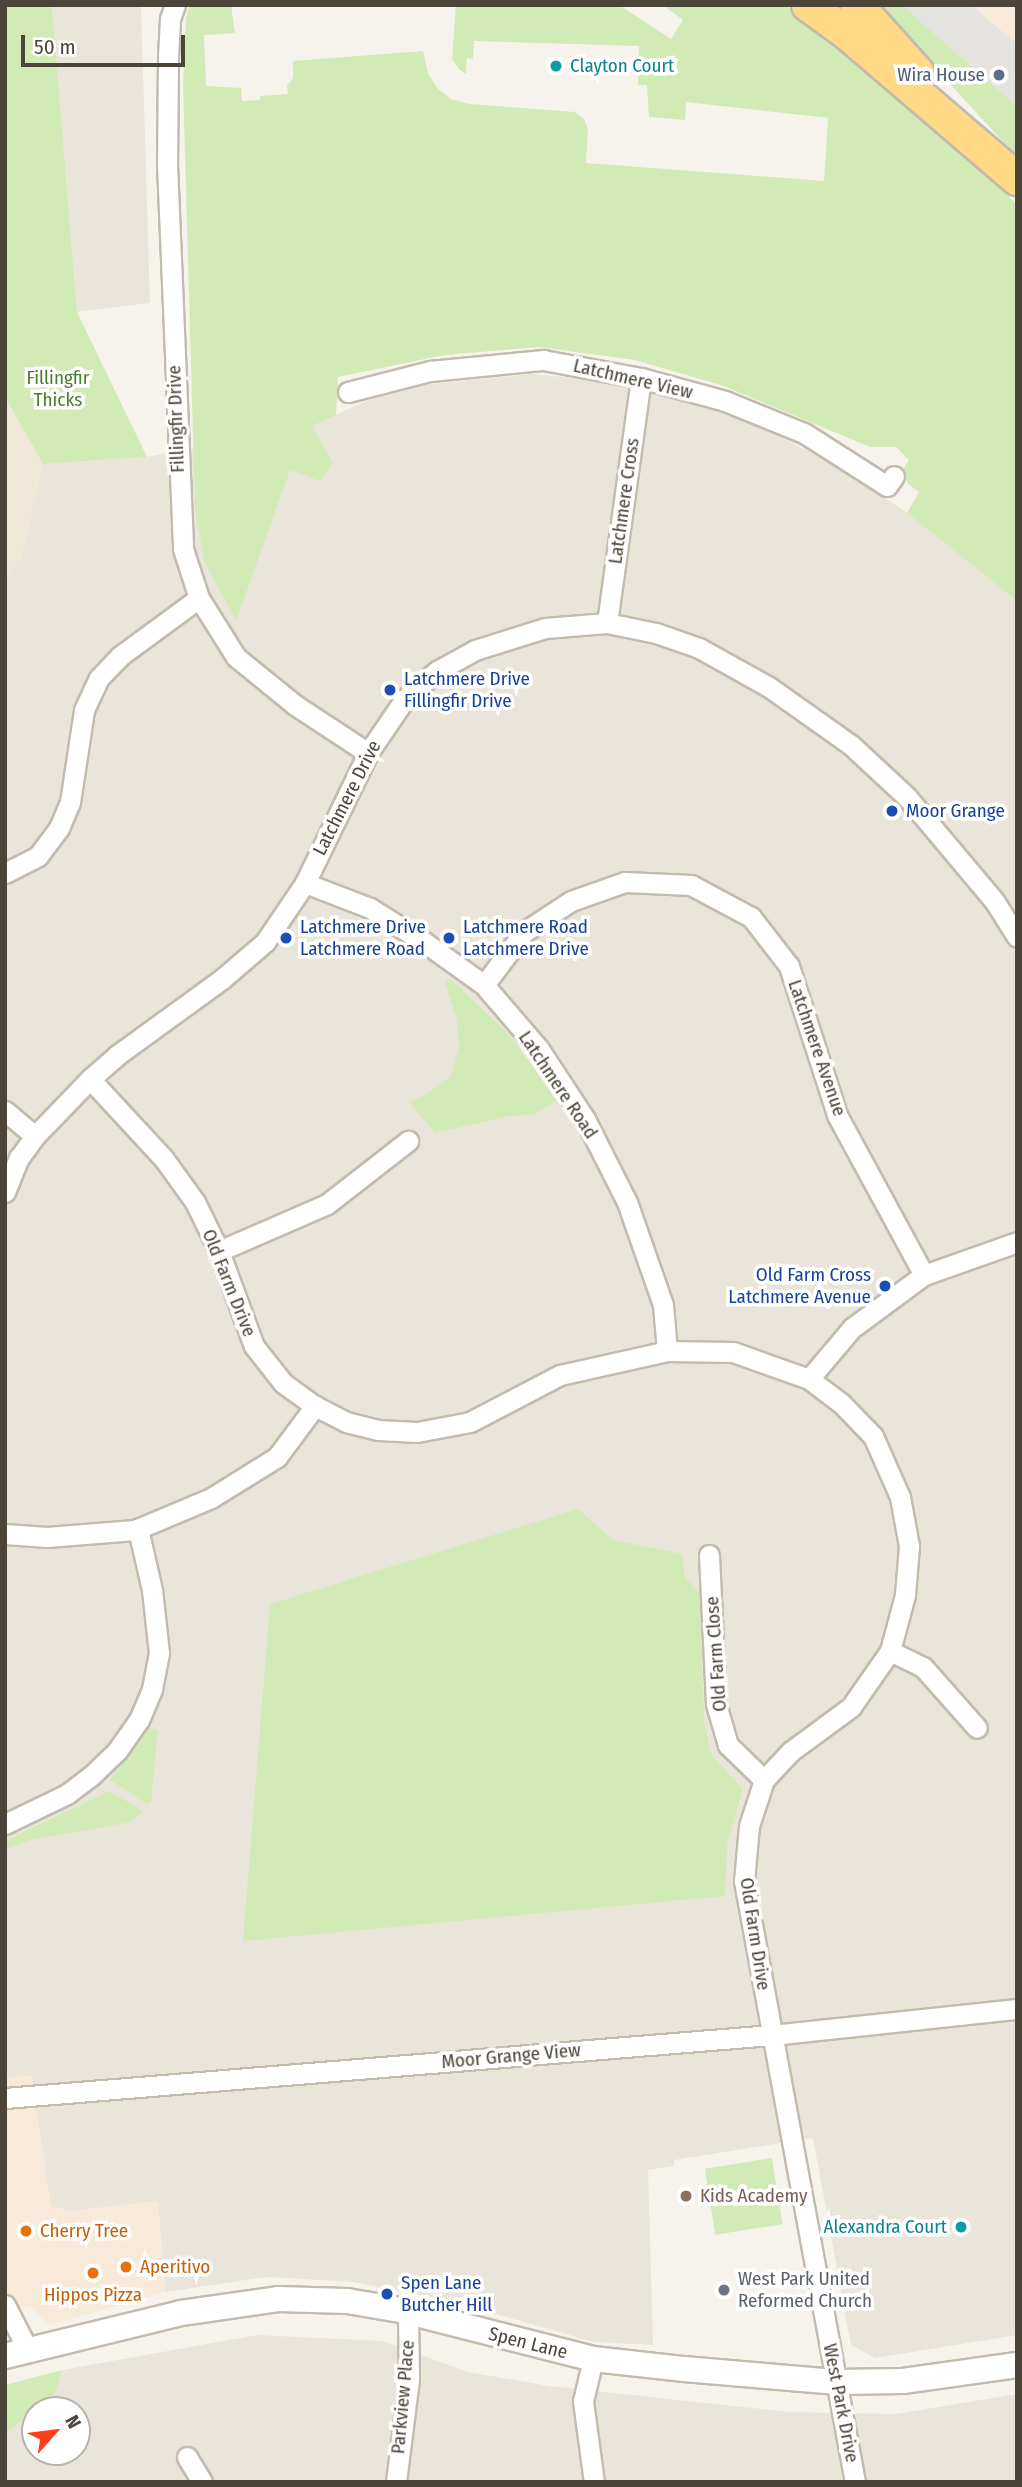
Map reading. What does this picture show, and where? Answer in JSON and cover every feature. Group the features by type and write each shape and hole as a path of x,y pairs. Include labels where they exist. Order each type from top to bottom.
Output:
{"highway":[{"path":"807,5 848,34 1017,178"},
{"path":"857,5 921,76 959,126"}],"street":[{"name":"Fillingfir Drive","path":"175,5 170,19 168,56 167,164 183,549 199,598 236,657 295,705 368,753"},
{"name":"Latchmere View","path":"348,392 430,371 543,360 641,378 725,401 804,433 887,486 894,476"},
{"name":"Latchmere Cross","path":"607,623 641,378"},
{"path":"5,873 38,856 59,828 70,802 83,710 99,678 120,656 199,598"},
{"name":"Latchmere Drive","path":"5,1192 19,1158 35,1136 90,1079 116,1055 222,979 265,942 305,883 368,753 404,700 437,671 475,650 545,628 607,623 656,633 699,648 769,687 851,745 907,797 995,902 1017,937"},
{"name":"Latchmere Avenue","path":"484,985 524,932 571,901 625,882 691,885 751,917 789,966 837,1115 925,1275"},
{"name":"Latchmere Road","path":"305,883 370,908 484,985 539,1049 585,1119 621,1191 660,1295 667,1351"},
{"name":"Old Farm Drive","path":"90,1079 164,1159 195,1202 219,1251 254,1346 283,1383 315,1406 346,1422 378,1430 417,1432 470,1423 560,1375 667,1351 733,1352 809,1379 841,1403 873,1436 900,1497 909,1546 905,1595 890,1651 851,1707 791,1751 764,1780 749,1826 744,1881 772,2035"},
{"path":"5,1111 35,1136"},
{"path":"219,1251 327,1204 408,1141"},
{"path":"809,1379 852,1328 925,1275 1017,1242"},
{"path":"5,1534 47,1537 138,1529 211,1498 277,1457 315,1406"},
{"path":"5,1824 67,1794 91,1776 117,1751 139,1720 152,1689 159,1653 154,1602 138,1529"},
{"name":"Old Farm Close","path":"709,1555 716,1704 728,1745 764,1780"},
{"path":"890,1651 923,1667 977,1728"},
{"name":"Moor Grange View","path":"5,2098 772,2035 1017,2009"},
{"name":"West Park Drive","path":"772,2035 855,2482"},
{"name":"Spen Lane","path":"16,2352 181,2313 278,2299 347,2301 408,2312 593,2359 837,2382 903,2381 1017,2365"},
{"path":"5,2305 16,2352"},
{"name":"Parkview Place","path":"396,2482 409,2379 408,2312"},
{"path":"593,2359 583,2401 594,2482"},
{"path":"187,2457 202,2482"}],"shaded area":[{"path":"52,5 141,5 150,303 77,312"},
{"name":"Wira House","path":"902,5 1017,5 1017,106"},
{"name":"Wira House","path":"902,5 971,5 1017,44 1017,106"},
{"path":"533,374 612,382 744,419 838,466 907,513 1017,601 1017,2335 875,2358 851,2345 813,2138 674,2160 674,2166 648,2170 653,2345 594,2342 450,2301 353,2282 267,2277 165,2292 158,2201 72,2211 51,2207 31,2076 5,2078 5,576 21,557 43,464 147,457 312,426 366,401 422,385"},
{"path":"5,397 43,464 21,557 5,576"},
{"path":"31,2076 51,2207 72,2211 158,2201 165,2292 49,2325 29,2306 5,2310 5,2078"},
{"path":"257,2335 382,2341 468,2372 549,2386 789,2412 896,2414 1017,2394 1017,2482 5,2482 5,2434 21,2421 21,2466 91,2466 91,2396 50,2396 62,2370"}],"green space":[{"name":"Fillingfir Thicks","path":"5,5 52,5 77,312 147,457 43,464 5,397"},
{"path":"190,5 231,5 235,33 204,35 206,86 241,88 242,101 260,100 260,96 288,94 287,86 293,78 293,61 423,51 428,73 438,89 451,99 469,104 575,112 584,119 588,130 586,163 824,181 828,118 686,102 685,120 649,117 647,85 638,85 639,46 474,41 473,59 467,58 466,74 452,59 456,5 619,5 671,39 683,20 663,5 785,5 877,75 965,152 1017,205 1017,601 907,513 919,492 907,483 904,468 909,460 896,447 870,447 724,386 635,360 539,347 444,355 338,377 336,415 312,426 333,463 320,481 290,470 236,621 204,561 195,507 183,85 186,17"},
{"path":"870,5 902,5 1017,106 1017,157 917,48"},
{"path":"451,979 509,1035 557,1100 534,1115 509,1116 435,1133 409,1102 424,1096 451,1076 459,1048 457,1020 445,982"},
{"path":"578,1509 613,1540 682,1554 685,1577 700,1595 704,1721 711,1754 743,1789 727,1844 725,1896 243,1941 270,1604"},
{"path":"149,1728 158,1730 151,1802 147,1804 110,1780"},
{"path":"109,1791 143,1811 131,1822 31,1840 5,1849 5,1841"},
{"path":"772,2158 782,2224 715,2235 705,2169"},
{"path":"62,2370 55,2393 51,2396 21,2396 21,2421 5,2434 5,2385"}],"place":[{"name":"Clayton Court","path":"556,66"},
{"name":"Wira House","path":"999,75"},
{"name":"Latchmere Drive Fillingfir Drive","path":"390,690"},
{"name":"Moor Grange","path":"892,811"},
{"name":"Latchmere Drive Latchmere Road","path":"286,938"},
{"name":"Latchmere Road Latchmere Drive","path":"449,938"},
{"name":"Old Farm Cross Latchmere Avenue","path":"885,1286"},
{"name":"Kids Academy","path":"686,2196"},
{"name":"Alexandra Court","path":"961,2227"},
{"name":"Cherry Tree","path":"26,2231"},
{"name":"Aperitivo","path":"126,2267"},
{"name":"Hippos Pizza","path":"93,2273"},
{"name":"West Park United Reformed Church","path":"724,2290"},
{"name":"Spen Lane Butcher Hill","path":"387,2294"}]}
